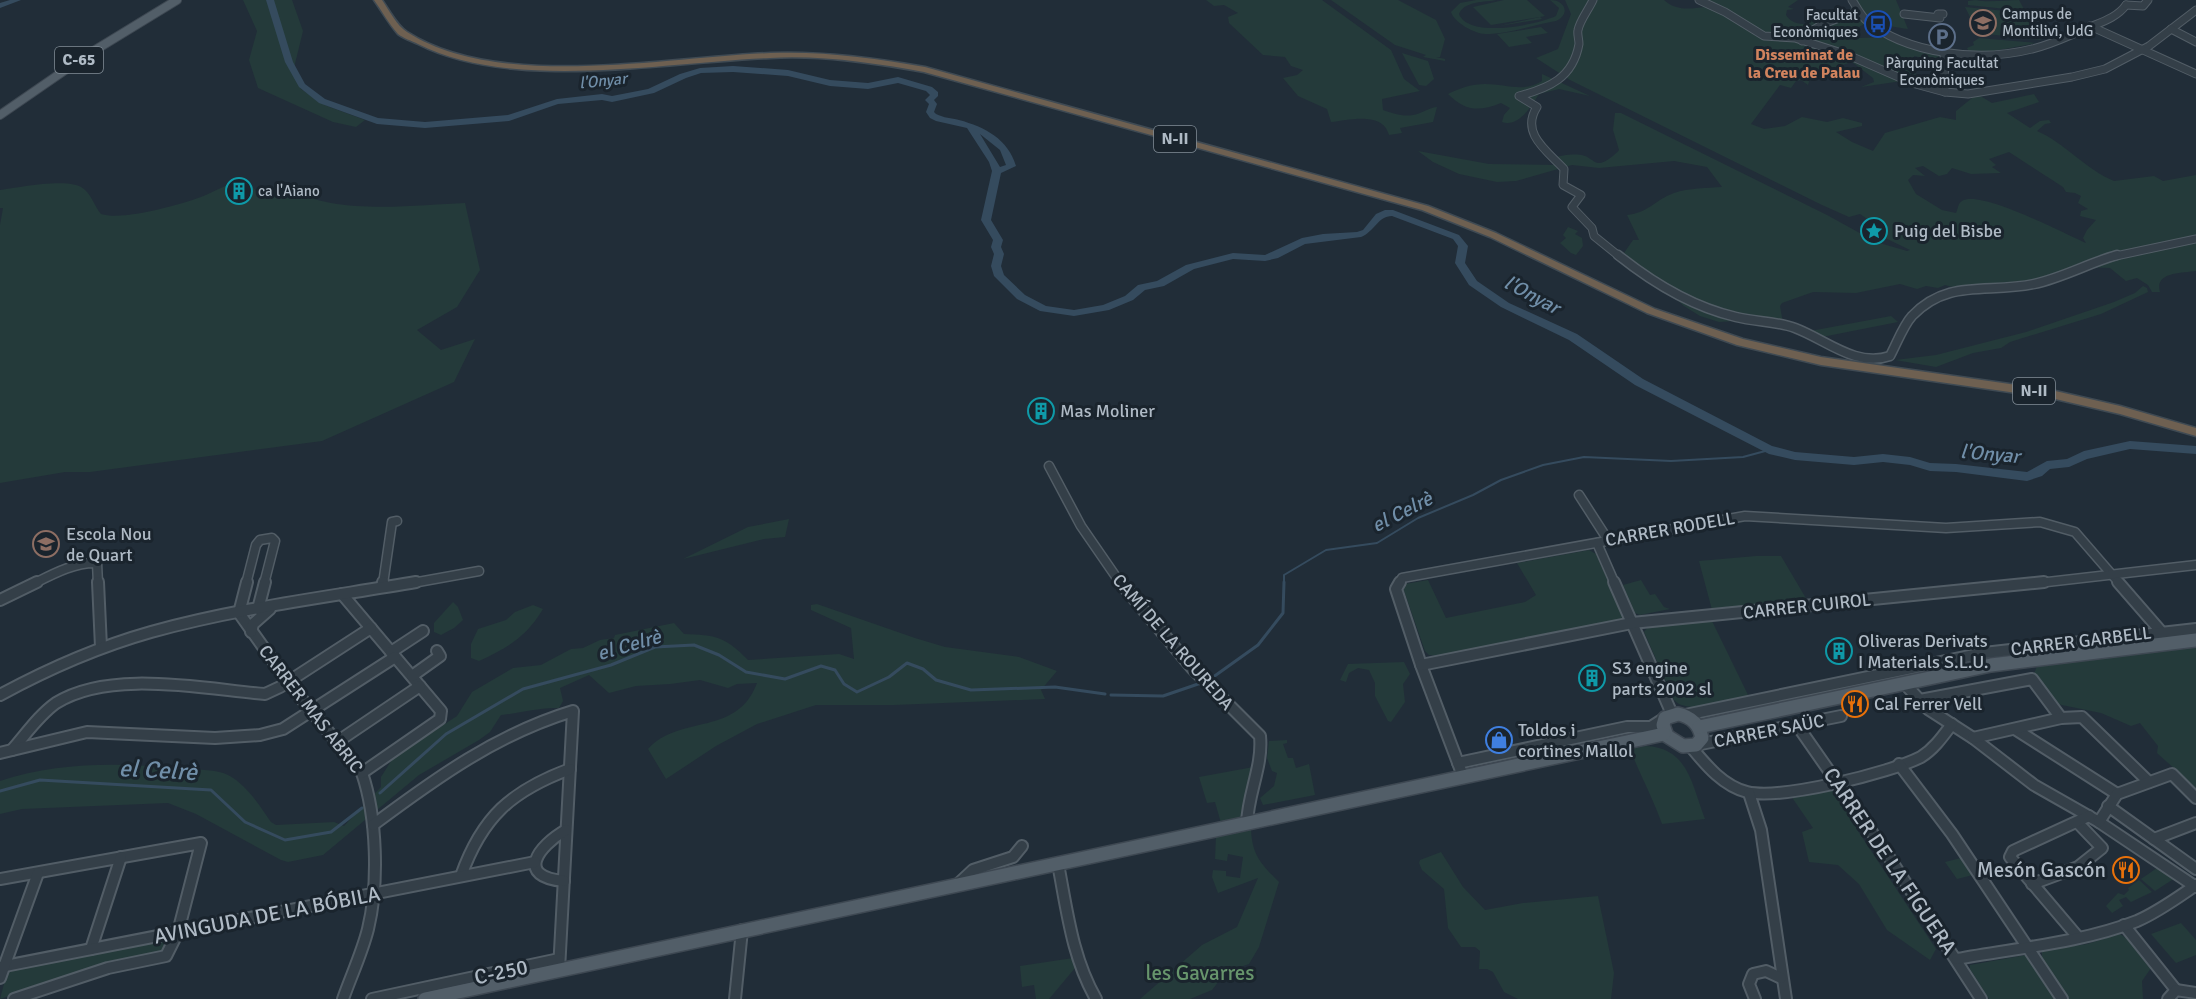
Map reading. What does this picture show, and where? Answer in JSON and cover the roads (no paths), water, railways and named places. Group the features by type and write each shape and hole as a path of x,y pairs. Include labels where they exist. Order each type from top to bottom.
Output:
{"highway":[{"name":"N-II","path":"378,0 383,13 391,22 417,42 450,56 491,65 539,69 574,68 783,56 855,59 925,70 1425,208 1501,238 1651,311 1741,342 1821,361 2001,385 2102,405 2196,432"}],"main road":[{"name":"C-65","path":"0,115 87,55 177,0"},
{"path":"1699,727 1702,738 1694,746 1676,745 1664,734 1662,723 1674,716 1699,727 1991,665 2196,640"},
{"name":"C-250","path":"425,999 559,965 742,930 1058,864 1664,734"}],"street":[{"path":"1593,0 1578,30 1579,43 1574,57 1561,79 1520,96 1537,107 1530,114 1528,122 1531,130 1564,169 1563,185 1581,195 1572,207 1592,228 1594,236 1645,277 1710,309 1749,320 1783,323 1857,357 1888,357 1911,317 1934,297 1945,293 2035,284 2114,256 2196,239"},
{"path":"1699,0 1725,12 1756,33 1802,40 1859,60 1912,83 1944,92 1978,93 2091,73 2124,61 2194,14"},
{"path":"1852,0 1858,11 1888,33 1944,51 1992,55 2043,46 2117,15 2126,3 2143,6 2148,0"},
{"path":"1802,40 1801,37 1819,25 1858,11"},
{"path":"1904,14 1943,17"},
{"path":"2091,26 2196,74"},
{"path":"2170,29 2196,42"},
{"path":"1944,51 1944,92"},
{"name":"CAMÍ DE LA ROUREDA","path":"1048,466 1105,563 1192,668 1260,736 1259,766 1248,801 1247,823"},
{"path":"1579,495 1608,540"},
{"name":"CARRER RODELL","path":"1463,776 1421,665 1396,589 1402,579 1745,516 1946,528 2040,522 2075,532 2170,643"},
{"path":"382,587 392,522 398,521"},
{"path":"239,613 256,545 260,540 272,538 275,541 258,609"},
{"path":"1597,543 1674,716"},
{"path":"0,600 62,572 87,563 97,563 101,647"},
{"name":"CARRER CUIROL","path":"1421,665 1632,623 2196,565"},
{"path":"0,695 69,660 160,628 479,571"},
{"path":"342,594 441,711 440,719 362,773"},
{"name":"CARRER MAS ABRIC","path":"251,632 254,624 272,607"},
{"name":"CARRER MAS ABRIC","path":"239,613 288,682 362,773 368,786 373,825 372,895 368,928 343,999"},
{"path":"12,750 42,715 58,702 88,691 113,686 144,684 265,694 288,682 371,628"},
{"name":"CARRER GARBELL","path":"1458,763 1627,727 1652,727 1674,716 1984,653 2160,631 2196,629"},
{"path":"0,753 97,731 223,740 263,736 283,729 311,711 393,654 423,630"},
{"path":"412,676 440,656 437,651"},
{"path":"1920,700 2032,679 2061,718"},
{"path":"1904,683 1928,709 1973,738 2034,785 2094,819 2196,886 2173,902 2124,925 1957,959"},
{"path":"337,742 420,686"},
{"path":"373,825 443,772 498,740 539,720 573,711 559,965"},
{"name":"CARRER SAÜC","path":"1694,746 1841,716"},
{"path":"1973,738 2061,718 2082,717 2149,782"},
{"path":"1694,746 1710,771 1726,784 1749,793 1773,794 1836,781 1919,758 1935,746 1952,724"},
{"name":"CARRER DE LA FIGUERA","path":"1797,726 1957,959 1981,999"},
{"path":"2015,729 2117,794"},
{"path":"1899,764 1952,834 2062,999"},
{"path":"461,876 469,850 479,831 493,814 528,785 570,769"},
{"path":"2077,936 2013,863 2010,857 2013,851 2078,823 2094,819 2117,794 2172,774 2196,798"},
{"path":"1749,793 1756,811 1764,849 1781,978 1786,999"},
{"path":"2108,806 2196,869"},
{"path":"2032,884 2078,867 2102,848 2078,823"},
{"path":"2154,839 2196,823"},
{"path":"564,881 550,881 542,876 536,870 535,862 537,853 544,842 566,830"},
{"path":"0,879 201,843 178,932 166,956 136,960 90,971 14,999"},
{"path":"957,885 973,870 1013,857 1022,846"},
{"path":"91,949 122,857"},
{"name":"AVINGUDA DE LA BÓBILA","path":"1,970 91,949 535,862"},
{"path":"1058,864 1081,966 1088,986 1096,999"},
{"path":"1,970 38,873"},
{"path":"2124,925 2172,994 2188,990 2196,993"},
{"path":"735,999 742,930"},
{"name":"C-250","path":"372,999 559,965"},
{"path":"1755,999 1749,984 1752,974 1756,971 1768,971 1781,978"}],"waterway":[{"name":"l'Onyar","path":"0,6 17,0"},
{"name":"l'Onyar","path":"270,0 289,62 302,85 322,101 377,121 425,125 509,118 557,102 602,97 612,99 651,91 700,71 733,69 788,73 830,83 868,86 898,80 934,92 934,96 929,100 933,104 930,112 933,116 971,127"},
{"name":"l'Onyar","path":"971,127 991,136 1004,149 1011,166 997,171"},
{"name":"l'Onyar","path":"971,127 994,162 997,171"},
{"name":"l'Onyar","path":"997,171 986,220 998,240 996,247 999,254 996,266 999,276 1021,297 1044,309 1074,313 1105,308 1129,298 1142,287 1160,284 1190,267 1233,256 1265,258 1274,256 1302,241 1358,235 1366,232 1379,216 1393,213 1456,237 1463,246 1460,263 1473,283 1505,305 1573,337 1639,382 1769,450 1795,456 1854,461 1883,458 1910,461 1930,467 2027,477 2038,473 2047,465 2069,463 2084,455 2130,445 2196,450"},
{"name":"el Celrè","path":"1284,582 1284,575 1326,550 1377,543 1418,518 1473,495 1501,480 1543,465 1584,457 1671,461 1743,457 1769,450"},
{"name":"el Celrè","path":"1209,680 1258,645 1283,613 1284,582"},
{"name":"el Celrè","path":"380,793 446,734 523,689 611,665 655,647 694,645 719,655 746,672 785,679 821,666 835,670 844,684 857,692 889,677 907,663 923,669 936,680 971,690 1055,687 1105,694"},
{"name":"el Celrè","path":"1111,695 1163,696 1201,683"},
{"name":"el Celrè","path":"0,791 40,780 211,790 245,822 285,840 331,832 362,808"}],"place":[{"name":"Campus de Montilivi, UdG","path":"1983,23"},
{"name":"Facultat Econòmiques","path":"1878,24"},
{"name":"Pàrquing Facultat Econòmiques","path":"1942,37"},
{"name":"ca l'Aiano","path":"239,191"},
{"name":"Puig del Bisbe","path":"1874,231"},
{"name":"Mas Moliner","path":"1041,411"},
{"name":"Escola Nou de Quart","path":"46,544"},
{"name":"Oliveras Derivats I Materials S.L.U.","path":"1839,651"},
{"name":"S3 engine parts 2002 sl","path":"1592,678"},
{"name":"Cal Ferrer Vell","path":"1855,704"},
{"name":"Toldos i cortines Mallol","path":"1499,740"},
{"name":"Mesón Gascón","path":"2126,870"}],"district":[{"name":"Disseminat de la Creu de Palau","path":"1804,64"}],"park label":[{"name":"les Gavarres","path":"1200,973"}]}
